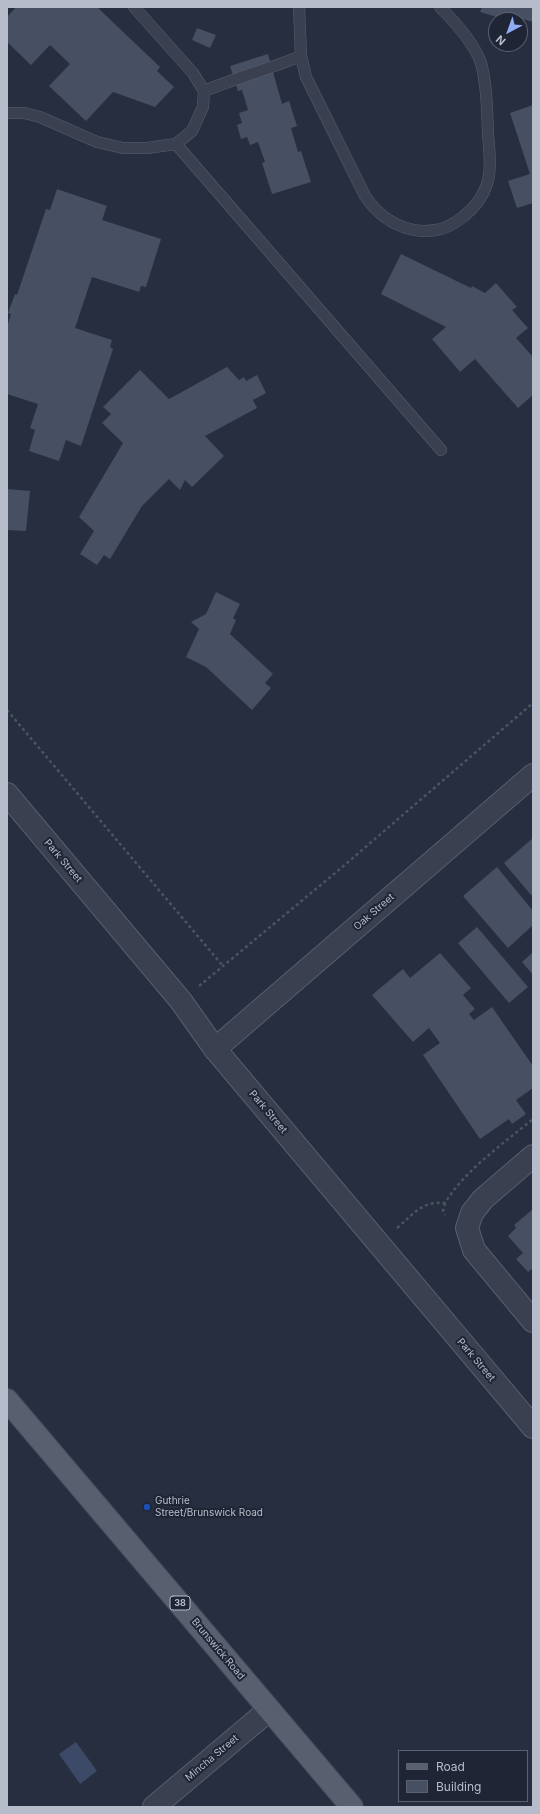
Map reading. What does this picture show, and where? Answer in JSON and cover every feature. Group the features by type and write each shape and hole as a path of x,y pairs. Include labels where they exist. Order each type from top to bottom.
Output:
{"main road":[{"name":"Brunswick Road","path":"11,1412 270,1710 352,1807"}],"street":[{"name":"Oak Street","path":"215,1049 533,775"},
{"name":"Park Street","path":"7,794 181,1001 215,1049 533,1427"},
{"path":"533,1156 483,1199 472,1213 467,1228 474,1250 533,1321"},
{"name":"Mincha Street","path":"154,1807 270,1710"}],"lane":[{"path":"7,113 24,113 40,117 97,142 123,148 147,148 176,144 192,131 203,107 204,91 193,73 134,7"},
{"path":"299,7 301,56 306,77 359,185 372,207 392,222 420,231 433,231 446,227 459,220 476,204 487,184 490,162 485,82 480,62 462,32 440,7"},
{"path":"204,91 301,56"},
{"path":"176,144 441,450"}],"path":[{"path":"181,1001 533,703"},
{"path":"7,710 223,966"},
{"path":"379,1245 421,1207 432,1202 445,1203 450,1194 476,1168 533,1119"}],"water":[{"path":"76,1742 97,1771 80,1784 59,1754"}],"building":[{"path":"16,7 97,7 160,67 157,71 174,87 155,107 113,92 86,121 49,86 70,64 50,45 31,65 7,42 7,17"},
{"path":"482,7 533,7 533,22 528,21 528,12 488,12 488,14 480,12"},
{"path":"197,28 216,35 210,48 192,40"},
{"path":"268,54 282,104 289,101 297,126 291,128 298,152 301,151 311,182 272,194 262,163 265,162 258,142 250,145 247,137 241,139 237,125 242,123 239,113 248,110 242,90 238,91 230,66"},
{"path":"533,105 533,203 517,208 508,181 530,174 510,113"},
{"path":"57,189 107,206 102,220 161,239 146,287 141,286 139,292 92,277 75,328 112,340 110,347 113,349 81,446 66,440 59,461 29,451 35,430 30,428 38,404 7,394 7,327 11,314 8,313 15,294 17,295 46,209 50,210"},
{"path":"401,254 471,288 472,286 485,293 496,283 517,307 512,310 528,328 516,338 533,357 533,395 518,408 475,359 460,372 432,339 446,327 381,294"},
{"path":"227,367 239,380 244,377 246,381 257,375 266,393 253,400 257,408 205,436 224,456 192,487 185,480 180,490 169,479 142,506 110,559 104,555 97,565 80,554 94,531 79,517 123,443 102,423 111,414 103,407 140,370 169,399"},
{"path":"7,489 30,491 26,531 7,530"},
{"path":"216,592 240,604 233,618 236,620 230,634 273,674 265,683 271,688 252,710 206,667 186,657 199,629 191,622 206,614"},
{"path":"533,838 533,894 531,895 504,863"},
{"path":"497,867 533,911 533,925 508,948 463,896"},
{"path":"477,927 528,987 509,1003 458,943"},
{"path":"533,952 533,975 522,962"},
{"path":"440,953 471,988 463,995 475,1009 469,1014 474,1020 492,1007 533,1066 533,1088 516,1100 526,1114 512,1124 509,1119 480,1139 423,1055 440,1043 429,1028 413,1042 372,995 403,969 410,978"},
{"path":"533,1209 533,1268 528,1272 516,1259 523,1253 508,1236 516,1228 514,1225"}],"place":[{"name":"Guthrie Street/Brunswick Road","path":"147,1507"}]}
